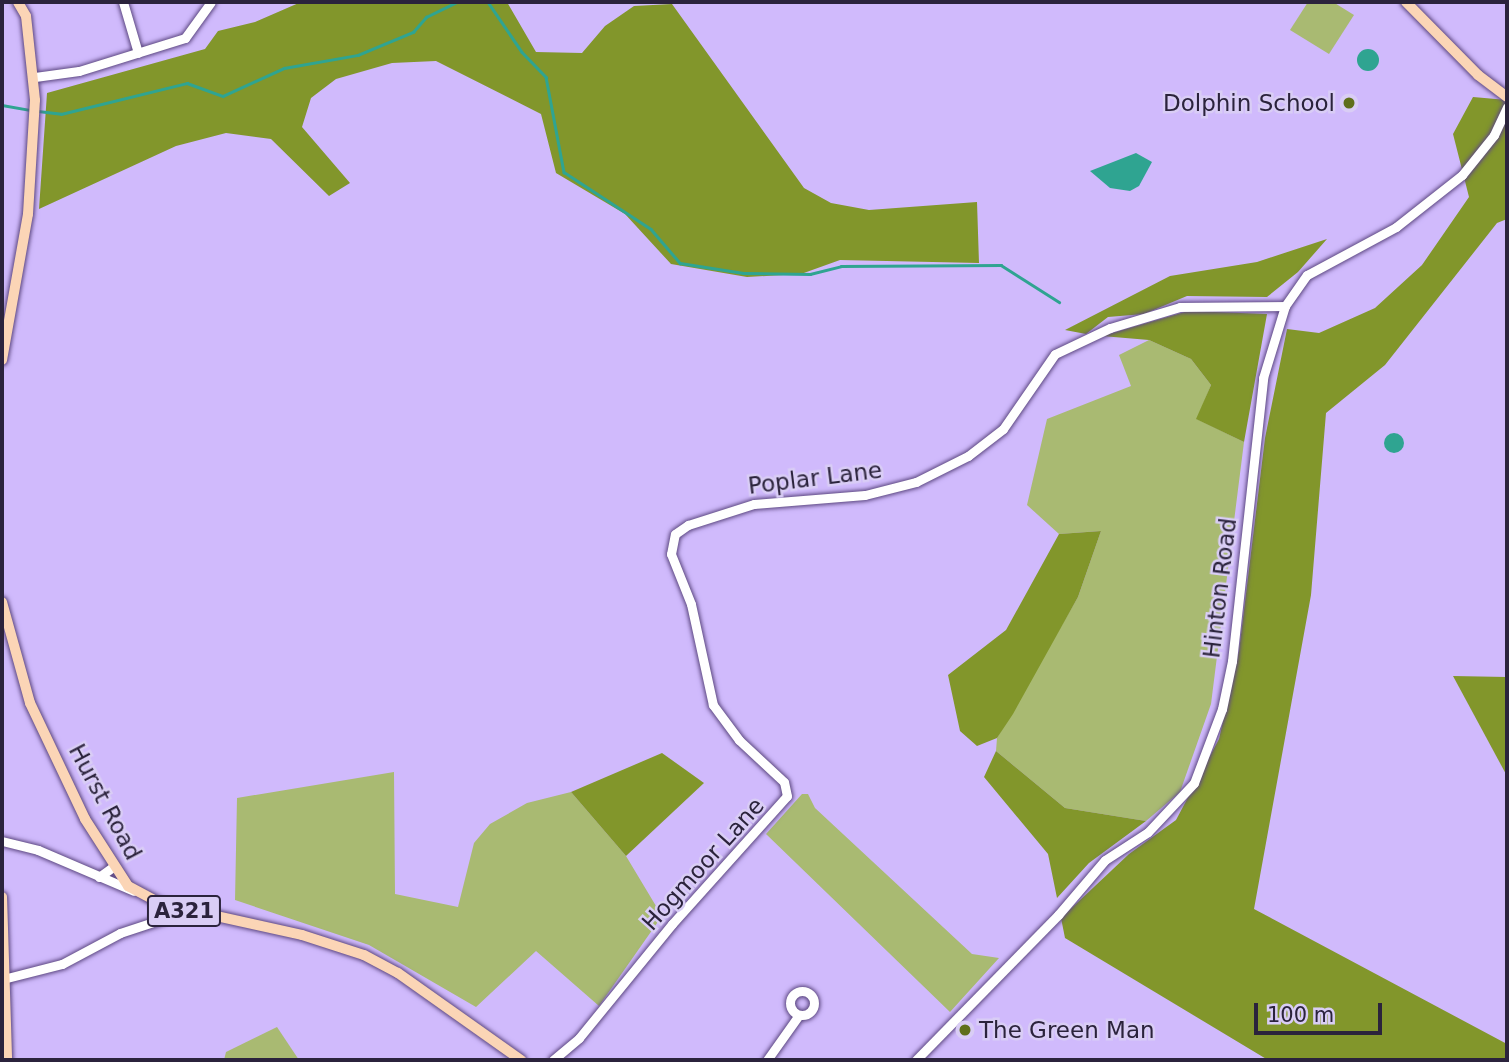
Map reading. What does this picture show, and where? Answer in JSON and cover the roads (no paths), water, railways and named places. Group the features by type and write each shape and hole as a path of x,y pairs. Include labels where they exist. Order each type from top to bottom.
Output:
{"main road":[{"path":"2,360 28,214 35,100 26,16 18,2"},
{"path":"1406,2 1478,75 1507,97"},
{"name":"Hurst Road","path":"2,602 30,703 113,866 134,891 162,904 302,935 364,956 398,974 522,1060"},
{"path":"2,897 7,978 7,1060"}],"street":[{"path":"123,2 138,53"},
{"path":"34,77 79,71 185,38 211,2"},
{"name":"Hinton Road","path":"915,1060 1105,860 1149,832 1194,783 1222,709 1232,661 1263,378 1285,306 1307,275 1396,227 1462,175 1494,135 1507,107"},
{"name":"Poplar Lane","path":"671,539 688,525 754,504 865,495 916,482 968,456 1003,429 1055,354 1110,328 1180,307 1285,306"},
{"name":"Hogmoor Lane","path":"553,1060 566,1056 787,796 785,782 739,740 713,705 696,621 673,560 671,539"},
{"path":"2,841 38,850 134,891"},
{"path":"99,877 113,866"},
{"path":"161,920 162,904"},
{"path":"7,978 62,964 120,933 187,911"},
{"path":"766,1060 799,1015"}],"waterway":[{"path":"38,111 61,114 187,83 223,96 284,68 358,55 413,32 426,17 457,2"},
{"path":"488,2 522,52 546,77 564,172 651,229 680,263 743,273 810,274 841,266 1001,265 1059,302"},
{"path":"2,105 31,110"}],"place":[{"name":"Dolphin School","path":"1349,103"},
{"name":"The Green Man","path":"965,1030"}]}
